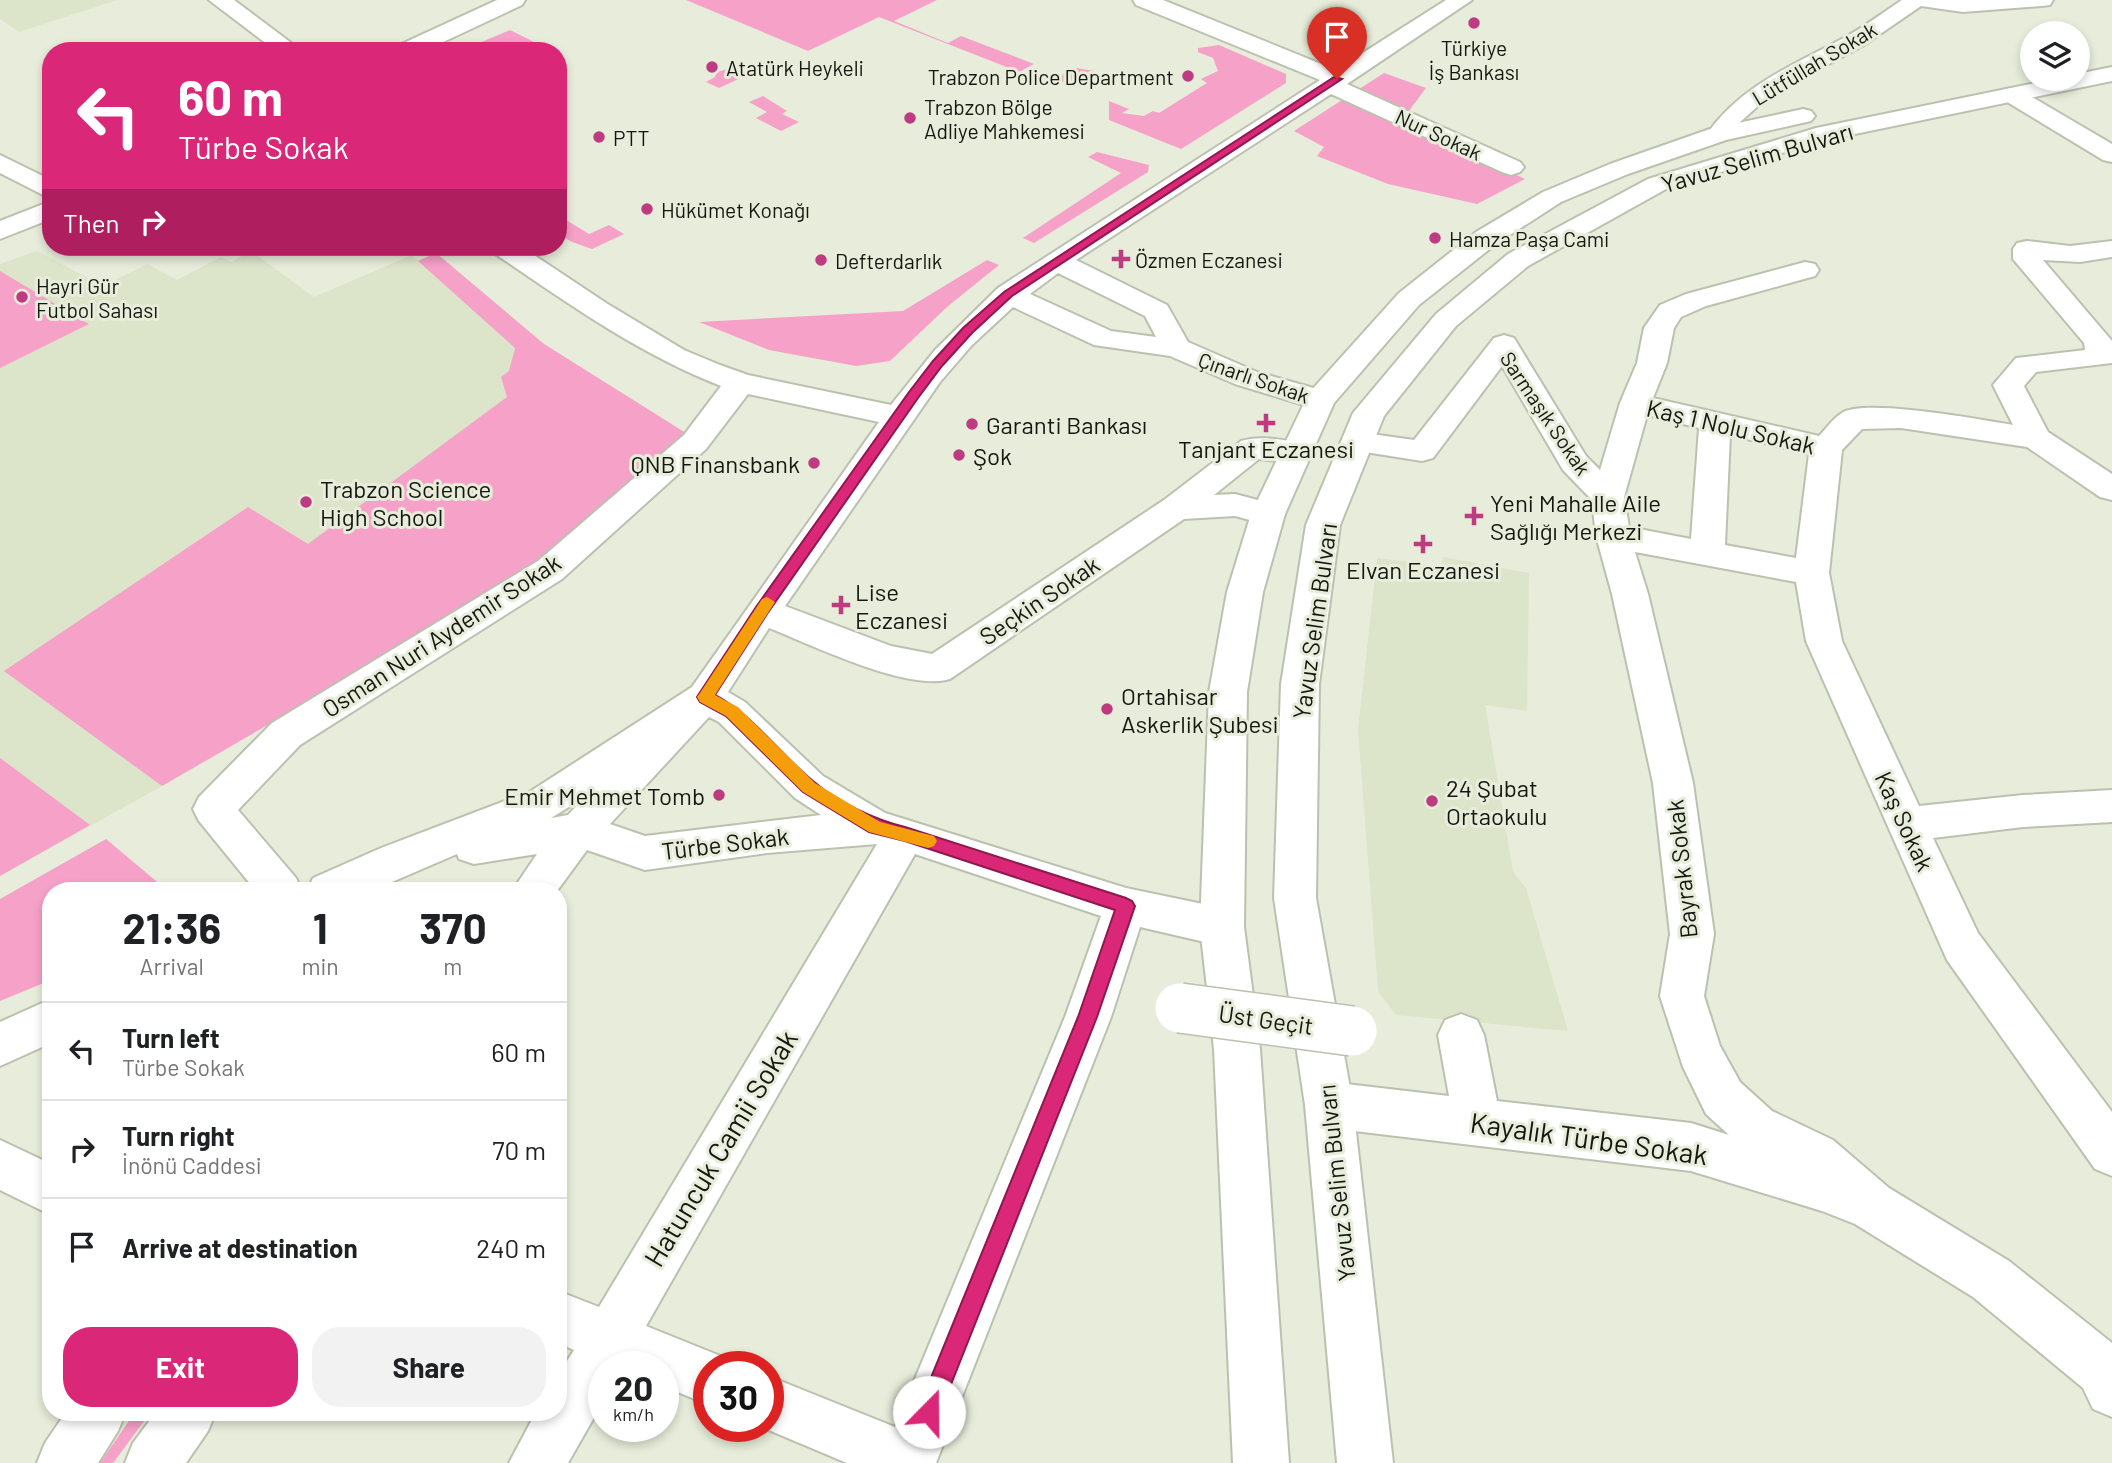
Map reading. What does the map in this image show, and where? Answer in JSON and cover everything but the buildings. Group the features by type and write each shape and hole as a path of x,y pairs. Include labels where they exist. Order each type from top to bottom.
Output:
{"street":[{"path":"220,0 278,42"},
{"name":"Nur Sokak","path":"1144,0 1333,81 1511,167"},
{"path":"540,882 579,830 705,697 906,405 937,363 968,331 1008,294 1056,261 1461,0"},
{"path":"1918,0 1963,6 2042,0"},
{"name":"Lütfüllah Sokak","path":"1719,134 1733,112 1760,93 1798,69 1850,44 1918,0"},
{"path":"423,42 504,2"},
{"path":"2090,58 2112,54"},
{"name":"Yavuz Selim Bulvarı","path":"2090,76 2112,74"},
{"name":"Yavuz Selim Bulvarı","path":"1261,1463 1237,1049 1222,927 1228,692 1245,592 1251,510 1297,453 1320,400 1409,299 1486,238 1552,197 1619,169 1719,134 2020,82"},
{"name":"Yavuz Selim Bulvarı","path":"1365,1463 1329,1105 1295,898 1300,684 1323,525 1369,412 1456,311 1518,260 1657,184 1816,135 2020,83"},
{"path":"2033,91 2112,155"},
{"path":"0,163 42,186"},
{"path":"0,231 42,213"},
{"path":"2036,438 2008,385 2027,364 2101,357 2098,342 2027,259 2027,249 2051,254 2090,254 2112,248"},
{"path":"517,256 596,309 674,356 740,383 906,405"},
{"path":"561,256 698,341 754,364 906,405"},
{"name":"Çınarlı Sokak","path":"1056,261 1157,311 1176,348 1246,378 1320,400"},
{"name":"Sarmaşık Sokak","path":"1611,516 1635,403 1651,363 1659,328 1670,311 1696,300 1805,270"},
{"path":"1008,294 1104,339 1176,348"},
{"name":"Sarmaşık Sokak","path":"1357,442 1422,451 1504,344 1574,463 1611,516"},
{"name":"Osman Nuri Aydemir Sokak","path":"274,882 213,809 286,734 550,570 695,442 740,383"},
{"name":"Kaş 1 Nolu Sokak","path":"1635,403 1826,448"},
{"path":"1826,448 1853,419 1901,418 2036,438 2112,489"},
{"path":"1707,554 1715,421"},
{"name":"Kaş Sokak","path":"1826,448 1812,573 1824,641 1962,946 2112,1152"},
{"path":"1176,508 1251,510 1240,458 1297,453"},
{"name":"Seçkin Sokak","path":"762,611 886,659 937,669 1176,508 1240,458"},
{"path":"1611,516 1707,554 1812,573"},
{"name":"Bayrak Sokak","path":"1611,516 1673,783 1692,934 1682,996 1699,1052 1723,1098 1755,1127 1816,1157 1871,1206"},
{"path":"348,882 397,860 545,803 705,697"},
{"name":"Türbe Sokak","path":"705,697 732,712 809,787 890,831 1126,906 1222,927"},
{"path":"1906,824 2023,811 2112,806"},
{"path":"397,860 579,830"},
{"name":"Türbe Sokak","path":"579,830 645,853 767,836 890,831"},
{"name":"Hatuncuk Camii Sokak","path":"567,1410 890,831"},
{"path":"784,1410 909,1462 1087,1017 1126,906"},
{"name":"Üst Geçit","path":"1229,990 1182,997 1352,1031"},
{"path":"0,1045 42,1024"},
{"path":"1461,1035 1477,1122"},
{"name":"Kayalık Türbe Sokak","path":"1329,1105 1691,1147 1822,1187 1871,1206 1992,1279 2102,1369 2112,1390"},
{"path":"0,1164 42,1186"},
{"path":"567,1320 693,1371"},
{"path":"65,1463 93,1421"},
{"path":"153,1463 183,1421"},
{"name":"Hatuncuk Camii Sokak","path":"537,1463 561,1421"}],"shaded area":[{"path":"0,0 117,0 19,32 0,19"},
{"path":"686,0 937,0 894,21 948,43 961,36 1034,64 1019,72 879,17 808,51"},
{"path":"510,30 534,42 481,42"},
{"path":"1219,45 1286,74 1286,83 1181,149 1109,120 1109,101 1129,109 1122,113 1144,116 1153,111 1159,113 1207,83 1201,79 1218,71 1213,58 1198,52 1198,48"},
{"path":"746,64 758,70 719,88 706,82 715,77 717,72"},
{"path":"1076,68 1094,71 1099,79 1080,86 1060,80 1065,71"},
{"path":"1384,73 1426,88 1406,115 1386,106 1389,102 1363,93 1386,114 1525,179 1477,204 1388,184 1317,156 1324,147 1294,131"},
{"path":"763,96 787,111 782,114 799,122 781,131 756,118 767,112 749,102"},
{"path":"1097,152 1149,165 1148,172 1034,243 1023,238 1121,173 1088,157"},
{"path":"567,221 589,234 609,225 624,234 592,249 567,239"},
{"name":"Trabzon Science High School","path":"37,251 103,286 147,264 177,280 221,257 231,262 242,256 258,256 314,297 410,256 418,261 429,256 440,256 544,344 689,435 536,570 162,786 0,876 0,264"},
{"path":"429,256 440,256 544,344 689,435 536,570 162,786 4,671 248,507 308,544 507,397 501,377 509,371 515,348 418,261"},
{"path":"987,260 999,265 947,307 890,361 856,366 769,350 699,322 903,311"},
{"name":"Hayri Gür Futbol Sahası","path":"0,271 89,324 0,368"},
{"name":"24 Şubat Ortaokulu","path":"1443,557 1529,573 1527,711 1485,705 1513,872 1526,888 1568,1031 1396,1015 1378,991 1358,730 1377,558 1441,566"},
{"path":"0,758 90,825 0,876"},
{"path":"106,839 157,882 42,882 42,984 0,1001 0,899"},
{"path":"129,1421 144,1421 113,1463 100,1463"}],"slow traffic":[{"path":"767,602 705,697 732,712 809,787 875,827 928,841"}],"place":[{"name":"Türkiye İş Bankası","path":"1474,23"},
{"name":"Atatürk Heykeli","path":"712,67"},
{"name":"Trabzon Police Department","path":"1188,76"},
{"name":"Trabzon Bölge Adliye Mahkemesi","path":"910,118"},
{"name":"PTT","path":"599,137"},
{"name":"Hükümet Konağı","path":"647,209"},
{"name":"Hamza Paşa Cami","path":"1435,238"},
{"name":"Özmen Eczanesi","path":"1121,259"},
{"name":"Defterdarlık","path":"821,260"},
{"name":"Hayri Gür Futbol Sahası","path":"22,297"},
{"name":"Tanjant Eczanesi","path":"1266,423"},
{"name":"Garanti Bankası","path":"972,424"},
{"name":"Şok","path":"959,455"},
{"name":"QNB Finansbank","path":"814,463"},
{"name":"Trabzon Science High School","path":"306,502"},
{"name":"Yeni Mahalle Aile Sağlığı Merkezi","path":"1474,516"},
{"name":"Elvan Eczanesi","path":"1423,544"},
{"name":"Lise Eczanesi","path":"841,605"},
{"name":"Ortahisar Askerlik Şubesi","path":"1107,709"},
{"name":"Emir Mehmet Tomb","path":"719,795"},
{"name":"24 Şubat Ortaokulu","path":"1432,801"}],"route":[{"path":"929,1412 1087,1017 1126,906 905,834 875,827 809,787 732,712 705,697 914,395 937,363 968,331 1008,294 1056,261 1337,79"}]}
